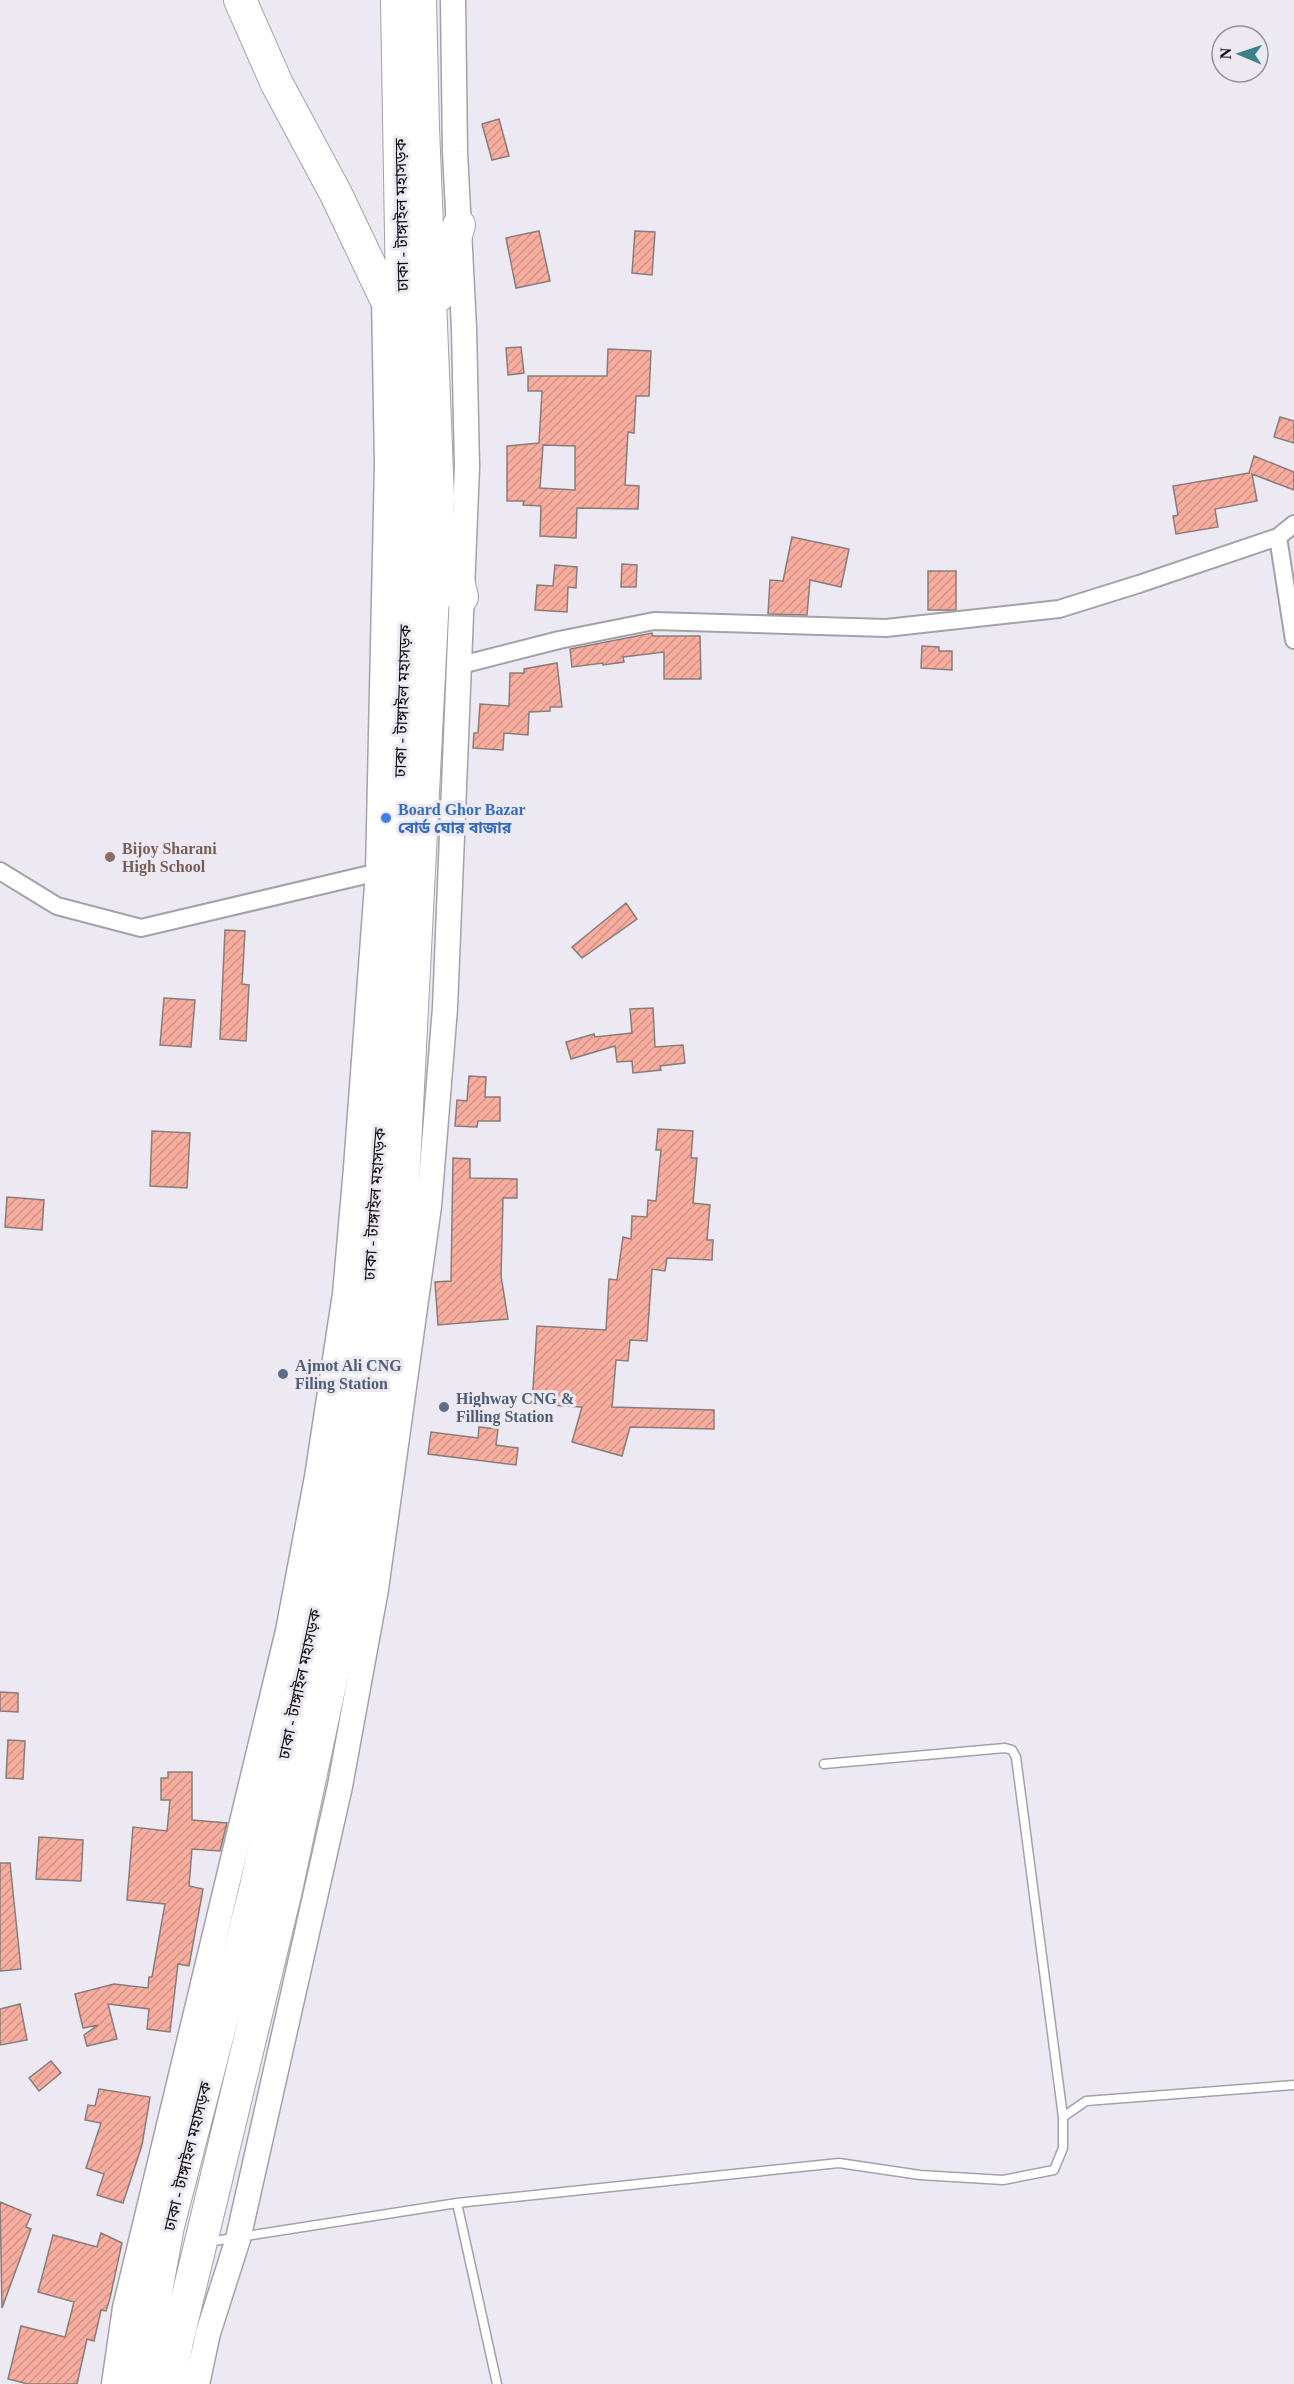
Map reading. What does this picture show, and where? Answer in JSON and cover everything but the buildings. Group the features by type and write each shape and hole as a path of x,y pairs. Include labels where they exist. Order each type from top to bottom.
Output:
{"highway":[{"path":"240,0 277,84 336,194 384,294 416,323 459,225"},
{"name":"ঢাকা - টাঙ্গাইল মহাসড়ক","path":"170,2384 177,2341 286,1890 363,1587 416,1206 438,497 416,323 397,0"},
{"name":"ঢাকা - টাঙ্গাইল মহাসড়ক","path":"139,2384 168,2226 255,1891 356,1295 387,870 403,698 407,450 416,323 423,128 420,0"},
{"path":"438,497 462,597"}],"main road":[{"path":"416,1206 446,1008 467,467 455,152 453,0"},
{"path":"384,294 387,464 387,870"},
{"path":"197,2384 207,2333 238,2239 340,1786 363,1587"},
{"path":"114,2384 125,2307 299,1633"}],"street":[{"path":"460,665 559,640 654,621 886,628 1059,609 1139,585 1278,537 1294,524"},
{"path":"1278,537 1294,640"},
{"path":"0,871 57,906 141,928 387,870"}],"lane":[{"path":"201,2243 457,2203 839,2163 920,2175 1003,2180 1054,2170 1063,2148 1063,2117 1016,1757 1012,1750 1005,1748 824,1764"},
{"path":"1063,2117 1086,2101 1294,2085"},
{"path":"457,2203 497,2384"}],"place":[{"name":"Board Ghor Bazar বোর্ড ঘোর বাজার","path":"386,818"},
{"name":"Bijoy Sharani High School","path":"110,857"},
{"name":"Ajmot Ali CNG Filing Station","path":"283,1374"},
{"name":"Highway CNG & Filling Station","path":"444,1407"}]}
